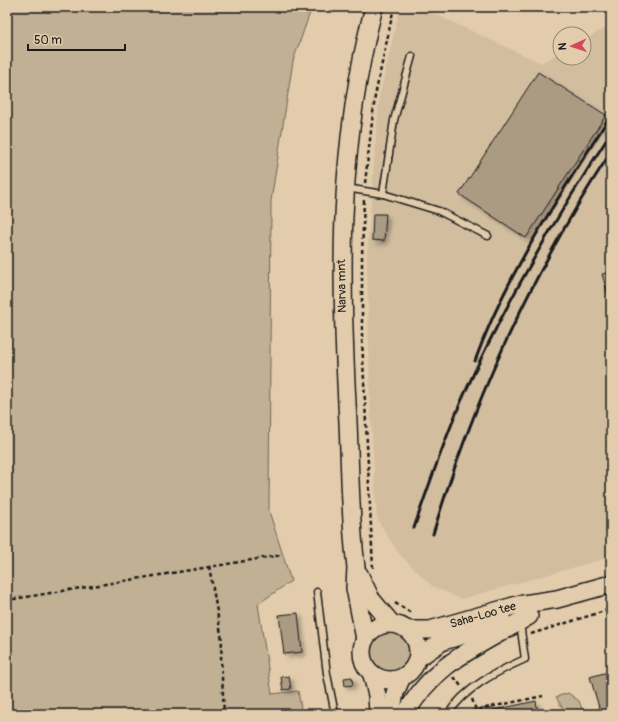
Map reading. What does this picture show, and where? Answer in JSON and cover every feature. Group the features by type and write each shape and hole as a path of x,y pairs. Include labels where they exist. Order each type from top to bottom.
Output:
{"main road":[{"name":"Narva mnt","path":"374,7 352,113 344,188 342,254 344,340 356,567 355,588 365,639 362,655 364,663 372,675 377,695 378,714"},
{"name":"Narva mnt","path":"356,567 371,599 392,624 411,623"},
{"name":"Saha-Loo tee","path":"411,623 430,630 517,605 557,600 611,584"},
{"name":"Saha-Loo tee","path":"418,658 443,641 523,625 557,600"},
{"path":"372,675 388,681 401,679 411,672 418,658 417,643 411,623"},
{"path":"365,639 376,628 392,624"},
{"path":"406,714 420,692 448,663 463,653 523,625"},
{"path":"391,714 395,693 401,679"}],"lane":[{"path":"383,194 394,120 412,56"},
{"path":"344,188 383,194 439,211 488,236"},
{"path":"317,592 327,674 335,714"},
{"path":"448,714 467,692 482,682 525,659 523,625"}],"path":[{"path":"373,573 362,339 362,256 365,191 375,96 394,7"},
{"path":"7,595 14,599 282,555"},
{"path":"209,566 222,640 221,659 224,714"},
{"path":"390,599 411,623"},
{"path":"523,625 549,627 611,609"},
{"path":"448,680 458,671"},
{"path":"453,675 472,699 476,710"},
{"path":"466,714 476,710 543,696"}],"shaded area":[{"path":"7,7 312,7 293,61 271,201 269,511 291,581 258,604 272,694 298,691 302,714 7,714"},
{"path":"400,7 419,7 541,63 552,57 552,66 592,66 592,36 611,25 611,557 461,599 432,586 399,554 377,519 370,400 367,255 379,98"},
{"path":"394,633 401,636 407,642 410,653 409,661 401,670 394,673 386,673 379,670 371,661 370,649 373,642 382,634"},
{"path":"568,693 579,701 584,714 566,714 556,697"}],"building":[{"path":"538,72 606,115 526,238 459,194"},
{"path":"373,214 386,214 384,241 372,240"},
{"path":"611,272 611,305 602,274"},
{"path":"298,613 302,652 284,654 279,615"},
{"path":"611,671 611,714 601,714 590,677"},
{"path":"289,676 291,689 283,690 281,677"},
{"path":"352,677 353,685 345,686 344,678"},
{"path":"536,701 538,714 475,714"}],"railway":[{"path":"475,361 503,296 536,234 611,115"},
{"path":"414,528 456,413 479,363 513,295 570,197 611,133"},
{"path":"433,534 449,483 467,434 508,337 531,289 556,243 611,152"}]}
